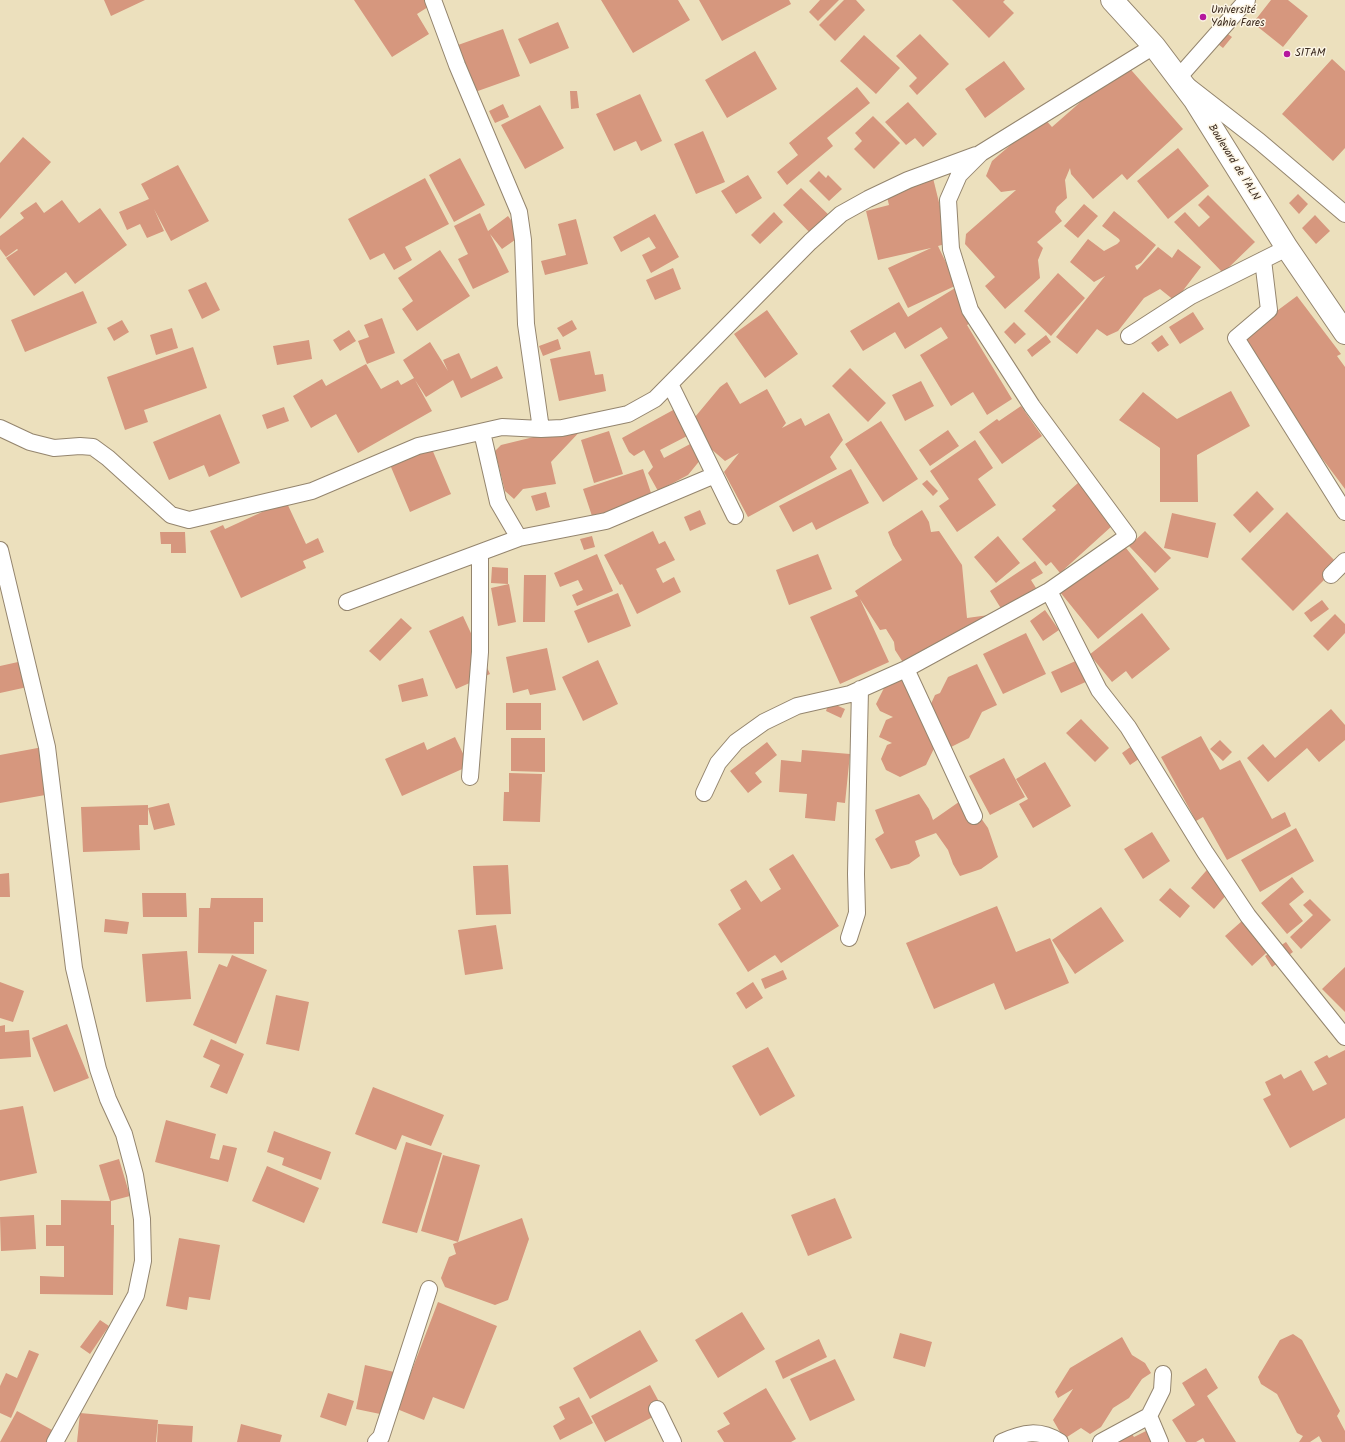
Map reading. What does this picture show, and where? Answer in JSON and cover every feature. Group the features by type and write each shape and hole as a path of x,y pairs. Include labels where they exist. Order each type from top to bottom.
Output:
{"main road":[{"name":"Boulevard de l'ALN","path":"1112,0 1154,46 1194,99 1287,248 1345,333"}],"street":[{"path":"433,0 457,65 519,212 524,240 526,324 541,429"},
{"path":"1247,0 1178,78 1259,141 1345,214"},
{"path":"0,428 30,442 54,448 80,446 93,447 108,458 171,515 189,520 312,491 418,446 502,427 541,429 562,428 628,414 655,399 841,214 908,180 982,153 1154,46"},
{"path":"704,793 718,763 736,742 764,722 797,706 850,694 906,669 1048,591 1128,536 1032,406 970,310 951,249 948,200 959,175 982,153"},
{"path":"1129,336 1191,296 1287,248"},
{"path":"1263,260 1269,310 1236,338 1345,512"},
{"path":"670,384 734,516"},
{"path":"482,432 498,502 519,538"},
{"path":"347,602 519,538 606,521 715,475"},
{"path":"0,550 47,747 74,968 98,1069 108,1099 126,1141 135,1175 142,1219 143,1261 136,1295 55,1442"},
{"path":"470,777 480,652 480,553"},
{"path":"1331,575 1345,561"},
{"path":"1048,591 1098,690 1128,727 1205,852 1248,916 1345,1037"},
{"path":"906,669 974,816"},
{"path":"849,938 857,913 856,874 860,689"},
{"path":"376,1442 381,1437 429,1289"},
{"path":"1101,1442 1149,1416 1162,1390 1163,1374"},
{"path":"657,1409 673,1442"},
{"path":"1149,1416 1160,1442"},
{"path":"1002,1442 1017,1435 1039,1433 1060,1442"}],"building":[{"path":"104,0 145,0 111,16"},
{"path":"354,0 439,0 417,14 429,34 392,57"},
{"path":"601,0 678,0 690,20 633,53"},
{"path":"699,0 789,0 791,4 722,41"},
{"path":"820,0 839,0 818,21 809,12"},
{"path":"844,0 856,0 865,10 835,41 819,25"},
{"path":"952,0 1005,0 1003,2 1014,13 989,38"},
{"path":"1271,0 1288,0 1308,16 1283,47 1253,23"},
{"path":"558,22 569,48 530,64 518,39"},
{"path":"1217,26 1232,37 1223,48 1209,37"},
{"path":"503,29 520,76 475,92 458,45"},
{"path":"920,34 949,64 917,95 909,86 917,78 896,56"},
{"path":"864,35 900,68 876,94 840,61"},
{"path":"755,51 777,89 727,118 705,80"},
{"path":"1332,59 1345,71 1345,148 1333,161 1282,114"},
{"path":"1004,61 1025,89 985,118 965,89"},
{"path":"1125,63 1183,129 1127,180 1122,174 1093,199 1071,174 1070,168 1065,180 1067,198 1057,207 1055,212 1062,221 1037,242 1043,248 1038,260 1040,278 1005,309 985,286 995,277 965,244 966,234 1016,190 1001,192 986,176 992,161 1043,117 1052,127"},
{"path":"857,87 870,103 827,138 833,146 787,185 777,172 798,155 789,143"},
{"path":"570,91 577,91 579,108 571,109"},
{"path":"640,94 662,141 641,151 636,141 614,151 596,114"},
{"path":"908,102 937,134 923,147 915,138 906,145 885,122"},
{"path":"503,104 509,117 495,123 489,111"},
{"path":"540,105 564,148 525,169 501,125"},
{"path":"873,116 900,143 874,169 854,149 862,141 855,133"},
{"path":"703,131 725,182 696,194 674,144"},
{"path":"23,137 51,162 0,219 0,163"},
{"path":"1178,148 1209,186 1168,219 1137,181"},
{"path":"460,158 485,205 454,222 429,175"},
{"path":"178,165 209,221 171,241 154,209 164,231 147,238 140,224 127,230 119,212 149,199 141,184"},
{"path":"819,171 826,178 828,175 842,189 829,201 809,181"},
{"path":"748,175 762,198 736,214 721,191"},
{"path":"425,178 449,224 405,247 412,260 394,270 384,253 370,260 348,219"},
{"path":"933,178 949,243 938,246 957,285 908,308 888,268 931,248 878,260 866,211 889,205 885,189"},
{"path":"801,188 832,218 813,236 783,205"},
{"path":"1298,194 1308,204 1299,214 1289,203"},
{"path":"1208,195 1255,242 1223,273 1174,222 1185,212 1199,227 1210,217 1198,205"},
{"path":"62,200 79,223 100,208 127,245 75,284 66,272 34,296 6,258 18,250 17,249 6,257 0,249 0,236 24,218 20,213 36,202 44,213"},
{"path":"1084,204 1098,216 1078,238 1064,226"},
{"path":"1114,211 1156,245 1141,263 1135,266 1137,270 1158,247 1172,258 1178,249 1201,267 1175,301 1160,289 1144,298 1118,331 1107,336 1097,329 1077,354 1056,337 1105,276 1094,282 1070,262 1088,239 1104,251 1120,241 1102,226"},
{"path":"774,212 783,222 760,244 751,235"},
{"path":"480,213 488,231 508,216 522,235 502,249 490,234 509,272 473,289 458,259 468,254 454,226"},
{"path":"655,214 679,257 651,273 642,255 656,248 649,237 621,252 613,237"},
{"path":"1315,215 1330,231 1316,244 1302,228"},
{"path":"576,219 588,264 545,275 541,261 566,255 558,224"},
{"path":"440,250 470,296 417,331 402,309 413,301 398,278"},
{"path":"673,268 681,289 655,300 646,280"},
{"path":"1058,273 1085,298 1051,336 1024,311"},
{"path":"206,282 220,310 202,319 188,290"},
{"path":"960,285 980,318 967,325 1012,399 987,415 973,392 951,406 920,355 948,338 941,327 905,349 895,332 863,351 850,331 899,302 908,317"},
{"path":"83,291 97,323 25,352 11,320"},
{"path":"1297,296 1341,354 1337,356 1345,367 1345,489 1235,342"},
{"path":"767,310 798,354 765,378 734,334"},
{"path":"1193,312 1204,329 1180,344 1169,327"},
{"path":"382,318 395,353 367,364 358,341 369,337 364,325"},
{"path":"122,320 129,332 114,341 107,328"},
{"path":"572,320 577,329 563,337 557,328"},
{"path":"1014,322 1026,334 1015,344 1004,332"},
{"path":"172,328 178,348 156,355 150,335"},
{"path":"349,330 356,341 340,351 333,340"},
{"path":"1046,335 1051,342 1032,357 1027,350"},
{"path":"1162,335 1169,345 1158,352 1151,343"},
{"path":"558,339 561,349 543,356 539,346"},
{"path":"309,340 312,359 277,365 273,346"},
{"path":"430,342 448,371 443,360 459,353 471,379 497,366 503,378 461,398 453,380 426,397 415,380 432,411 358,453 336,414 311,428 293,396 322,379 326,386 366,364 381,389 398,380 401,385 414,378 403,360"},
{"path":"193,347 207,388 144,410 148,422 125,430 107,377"},
{"path":"590,351 595,375 603,374 606,391 559,401 550,359"},
{"path":"850,368 886,403 868,422 832,386"},
{"path":"921,381 934,406 905,421 892,395"},
{"path":"727,382 740,404 767,389 786,423 782,428 801,418 805,426 829,413 843,440 830,457 837,469 748,517 724,472 739,453 725,461 710,448 688,475 658,491 648,473 653,467 644,450 634,456 629,452 622,438 675,409 689,435 660,450 664,458 705,436 695,417 720,387"},
{"path":"1231,391 1250,426 1197,455 1198,502 1160,502 1160,448 1119,420 1143,392 1177,419"},
{"path":"1021,406 1042,436 1002,464 979,432 997,419 999,421"},
{"path":"284,407 289,421 267,429 262,415"},
{"path":"220,414 240,463 209,477 204,465 169,480 153,442"},
{"path":"881,421 918,479 883,502 845,444"},
{"path":"587,424 551,462 556,484 523,489 514,499 505,491 495,451 501,445"},
{"path":"948,430 959,446 930,466 919,450"},
{"path":"609,431 623,474 594,483 581,440"},
{"path":"975,440 993,468 978,479 996,505 957,532 939,506 949,499 930,471"},
{"path":"429,442 451,494 410,512 388,460"},
{"path":"643,469 654,502 594,522 583,489"},
{"path":"851,469 869,503 816,530 812,522 793,532 779,506"},
{"path":"1087,475 1123,516 1060,573 1051,562 1046,566 1022,539 1056,510 1052,506"},
{"path":"927,480 938,491 933,496 922,484"},
{"path":"1257,491 1274,509 1250,533 1233,515"},
{"path":"546,492 550,507 536,511 531,496"},
{"path":"286,501 306,544 318,538 324,552 303,561 306,568 241,598 210,531 223,525 225,529"},
{"path":"700,510 706,524 690,531 684,517"},
{"path":"922,510 929,522 931,532 939,531 962,565 967,618 989,615 904,664 895,650 894,642 886,629 880,630 860,599 889,662 840,684 810,617 858,596 855,591 902,560 893,545 888,532"},
{"path":"1287,512 1339,565 1293,611 1241,559"},
{"path":"1172,513 1216,523 1208,558 1164,548"},
{"path":"653,531 659,544 665,541 675,560 656,569 663,583 674,577 681,592 637,614 622,584 620,585 604,555"},
{"path":"1145,531 1171,558 1155,573 1129,546"},
{"path":"160,532 185,532 186,553 171,553 171,544 161,544"},
{"path":"592,536 595,547 584,550 580,539"},
{"path":"998,536 1020,563 996,583 974,557"},
{"path":"1122,543 1159,589 1098,639 1060,592"},
{"path":"597,554 613,591 577,606 572,595 583,590 578,580 560,587 554,573"},
{"path":"818,554 832,589 789,605 776,570"},
{"path":"1035,561 1043,573 1031,580 1036,588 1002,610 990,591"},
{"path":"492,567 508,568 508,584 491,583"},
{"path":"524,575 546,575 545,622 523,622"},
{"path":"509,584 516,622 498,626 491,588"},
{"path":"618,593 631,626 588,643 574,611"},
{"path":"1322,600 1329,609 1311,622 1304,613"},
{"path":"1045,610 1059,630 1043,641 1030,621"},
{"path":"1142,613 1170,649 1132,679 1126,671 1112,682 1090,655 1099,676 1061,693 1051,672 1089,655"},
{"path":"1335,614 1345,624 1345,633 1328,651 1313,636"},
{"path":"463,616 490,674 456,689 429,631"},
{"path":"401,618 412,628 380,661 369,651"},
{"path":"1026,633 1046,674 1003,694 983,654"},
{"path":"547,648 556,690 530,695 528,689 513,693 506,657"},
{"path":"27,660 32,686 0,693 0,666"},
{"path":"598,660 618,704 583,721 562,677"},
{"path":"977,664 997,705 982,712 969,738 949,748 942,732 926,765 900,777 886,770 881,759 887,745 892,743 879,737 886,720 893,717 880,711 876,704 886,684 912,672 930,706 935,695 940,693 948,677"},
{"path":"423,678 428,696 402,702 398,685"},
{"path":"829,702 845,709 841,718 826,711"},
{"path":"506,703 541,703 541,730 506,730"},
{"path":"1331,709 1345,725 1345,740 1319,762 1307,748 1268,782 1247,758 1263,744 1275,758"},
{"path":"1081,719 1109,748 1095,762 1066,733"},
{"path":"1201,736 1220,770 1240,760 1272,819 1285,812 1291,826 1227,860 1203,817 1196,821 1161,757"},
{"path":"455,737 469,766 402,796 385,759 424,742 427,750"},
{"path":"511,738 545,738 545,772 511,771"},
{"path":"1143,738 1152,750 1130,765 1122,753"},
{"path":"1220,740 1232,752 1223,761 1210,749"},
{"path":"767,742 777,755 755,773 762,782 748,793 730,771"},
{"path":"43,747 51,794 0,803 0,755"},
{"path":"802,750 850,754 845,803 837,802 835,821 805,818 807,794 779,792 781,760 801,762"},
{"path":"1004,758 1025,797 990,815 969,776"},
{"path":"1045,762 1071,806 1033,828 1019,804 1028,799 1016,779"},
{"path":"509,773 542,774 540,822 503,821 504,792 509,792"},
{"path":"919,794 929,809 933,820 966,797 988,828 998,857 981,869 960,876 953,864 948,850 936,833 915,841 920,856 909,864 891,869 875,839 884,833 875,810"},
{"path":"169,803 175,825 154,830 148,808"},
{"path":"148,805 148,825 139,825 140,850 83,852 81,807"},
{"path":"1296,828 1314,861 1260,892 1241,860"},
{"path":"1152,832 1170,861 1143,879 1124,849"},
{"path":"793,854 839,926 781,963 775,955 748,972 718,924 741,909 730,890 746,880 761,902 781,889 769,869"},
{"path":"1213,863 1236,884 1214,909 1191,888"},
{"path":"508,865 511,914 476,915 473,866"},
{"path":"9,873 10,897 0,897 0,874"},
{"path":"1292,877 1304,892 1289,904 1303,921 1287,934 1261,903"},
{"path":"1170,888 1190,906 1180,918 1159,900"},
{"path":"142,893 186,893 187,917 143,917"},
{"path":"211,898 263,898 263,922 254,922 254,954 198,953 199,908 210,908"},
{"path":"1310,899 1331,920 1301,949 1290,937 1313,915 1303,905"},
{"path":"997,906 1016,952 1050,938 1069,983 1005,1010 994,983 934,1009 906,943"},
{"path":"1101,907 1124,941 1075,974 1052,940"},
{"path":"1251,913 1277,943 1252,966 1225,936"},
{"path":"105,919 129,922 127,934 104,932"},
{"path":"496,925 503,969 465,975 458,930"},
{"path":"1286,942 1293,952 1272,967 1265,956"},
{"path":"187,951 191,999 146,1002 142,954"},
{"path":"232,955 267,970 236,1044 193,1025 219,964 227,967"},
{"path":"1345,967 1345,1012 1322,989"},
{"path":"783,970 787,979 765,989 761,979"},
{"path":"0,982 24,991 13,1022 0,1018"},
{"path":"753,982 763,998 746,1009 736,993"},
{"path":"276,995 309,1002 299,1051 266,1044"},
{"path":"67,1024 89,1078 54,1092 32,1038"},
{"path":"5,1025 5,1032 29,1030 31,1057 0,1059 0,1026"},
{"path":"211,1039 244,1054 227,1094 210,1087 220,1065 203,1057"},
{"path":"768,1047 795,1096 760,1116 732,1066"},
{"path":"1345,1050 1345,1118 1290,1148 1263,1099 1271,1095 1265,1082 1281,1074 1284,1079 1301,1070 1313,1091 1327,1084 1314,1062 1327,1055 1329,1058"},
{"path":"373,1087 444,1115 431,1146 402,1135 396,1150 355,1134"},
{"path":"23,1106 37,1173 0,1181 0,1110"},
{"path":"166,1120 216,1134 210,1158 219,1160 223,1145 237,1148 228,1182 155,1162"},
{"path":"274,1131 331,1152 321,1180 282,1165 284,1158 267,1152"},
{"path":"406,1142 442,1153 417,1233 382,1223"},
{"path":"443,1155 480,1165 458,1242 421,1231"},
{"path":"119,1159 130,1196 111,1201 111,1225 114,1225 113,1295 40,1294 40,1276 64,1277 64,1246 46,1246 46,1225 61,1225 61,1200 110,1201 99,1165"},
{"path":"267,1166 319,1188 304,1223 252,1201"},
{"path":"835,1198 852,1238 808,1256 791,1215"},
{"path":"34,1215 36,1249 1,1251 0,1217"},
{"path":"522,1218 529,1239 508,1300 495,1305 445,1287 441,1278 449,1257 456,1254 453,1244"},
{"path":"179,1238 220,1245 210,1300 189,1297 187,1310 166,1306"},
{"path":"438,1302 497,1326 464,1409 433,1397 424,1420 397,1409"},
{"path":"742,1312 765,1349 718,1378 695,1340"},
{"path":"100,1320 109,1326 90,1354 80,1347"},
{"path":"640,1330 658,1361 590,1399 573,1368"},
{"path":"900,1333 932,1342 925,1367 893,1358"},
{"path":"1293,1334 1302,1340 1340,1411 1337,1416 1345,1431 1345,1442 1322,1442 1319,1436 1310,1442 1299,1442 1303,1436 1297,1433 1277,1394 1261,1384 1258,1377 1280,1340"},
{"path":"1122,1337 1132,1355 1145,1363 1151,1373 1142,1379 1129,1398 1113,1408 1101,1427 1090,1434 1081,1428 1064,1439 1053,1420 1073,1389 1058,1398 1055,1392 1070,1368"},
{"path":"819,1339 827,1357 783,1379 775,1361"},
{"path":"29,1350 39,1354 11,1418 0,1413 0,1386 6,1373 17,1378"},
{"path":"835,1359 855,1400 810,1421 790,1379"},
{"path":"365,1365 394,1372 385,1415 356,1409"},
{"path":"1206,1368 1218,1388 1207,1396 1236,1442 1205,1442 1203,1438 1196,1442 1186,1442 1172,1420 1195,1405 1182,1383"},
{"path":"650,1385 664,1411 605,1442 591,1416"},
{"path":"766,1388 796,1439 791,1442 724,1442 717,1431 730,1424 723,1413"},
{"path":"328,1393 354,1401 346,1426 320,1417"},
{"path":"579,1397 593,1423 560,1440 553,1426 565,1419 559,1407"},
{"path":"17,1411 54,1431 48,1442 0,1442"},
{"path":"80,1413 158,1420 156,1442 77,1442"},
{"path":"158,1424 193,1426 192,1442 157,1442"},
{"path":"241,1424 282,1435 280,1442 237,1442"},
{"path":"1154,1427 1161,1442 1115,1442 1132,1434 1134,1437"}],"place":[{"name":"Université Yahia Fares","path":"1203,17"},
{"name":"SITAM","path":"1287,54"}]}
